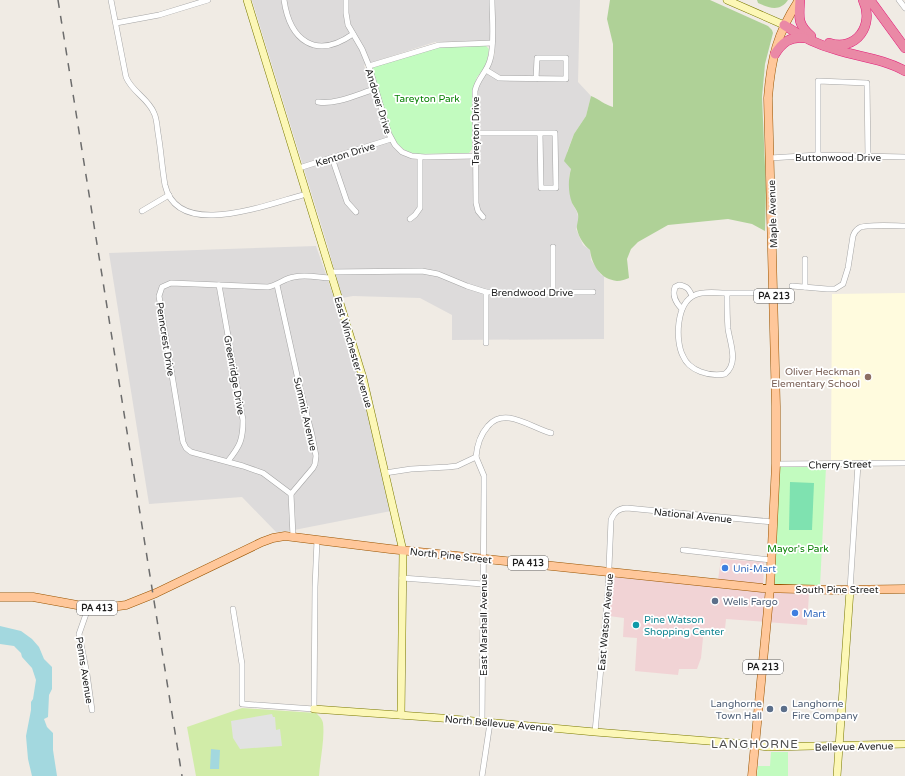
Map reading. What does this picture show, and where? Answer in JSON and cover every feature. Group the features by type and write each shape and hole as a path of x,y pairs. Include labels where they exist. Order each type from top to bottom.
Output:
{"highway":[{"path":"799,0 800,23 811,38"},
{"path":"775,54 780,46 789,39 798,37 811,38 837,45 847,44 854,40 864,30 868,20 867,9 863,0"},
{"path":"870,0 905,48"},
{"path":"876,0 905,39"},
{"path":"784,25 836,50 882,62 905,71"}],"main road":[{"name":"Maple Avenue","path":"776,464 774,294 768,98 770,75 784,25 799,0"},
{"name":"PA 213","path":"752,776 770,588 776,464"},
{"name":"North Pine Street","path":"88,607 106,608 137,601 273,538 293,536 483,559 770,588"},
{"name":"South Pine Street","path":"770,588 905,590"},
{"name":"PA 413","path":"0,597 33,598 88,607"}],"street":[{"path":"111,0 126,75 129,83 154,112 158,127 166,186 174,201 182,208 192,213 236,213 307,194"},
{"path":"116,23 159,15 208,0"},
{"name":"East Winchester Avenue","path":"247,0 364,378 402,550 401,715"},
{"path":"284,0 293,30 299,37 309,43 331,45 340,42 353,34"},
{"name":"Andover Drive","path":"346,0 347,21 369,66 391,140 395,146 408,155 420,157 475,156"},
{"name":"Tareyton Drive","path":"483,217 478,211 476,203 476,86 486,70 491,57 492,0"},
{"path":"727,0 784,25"},
{"path":"899,0 905,8"},
{"path":"369,66 439,45 492,43"},
{"path":"486,70 499,78 536,79 566,79 566,58 537,58 536,79"},
{"path":"818,155 818,81 867,82 868,157"},
{"path":"318,102 335,102 376,89"},
{"path":"475,133 555,133 556,188 541,188 540,134"},
{"name":"Kenton Drive","path":"299,168 391,140"},
{"name":"Buttonwood Drive","path":"770,158 818,155 905,157"},
{"path":"410,219 420,208 420,157"},
{"path":"332,158 347,202 356,212"},
{"path":"142,211 169,194"},
{"path":"792,286 835,289 843,284 848,268 853,236 859,228 867,226 905,226"},
{"path":"553,248 553,292"},
{"path":"805,259 805,287"},
{"name":"Brendwood Drive","path":"332,275 422,271 438,274 486,292 593,292"},
{"name":"Penncrest Drive","path":"291,494 263,473 195,453 188,450 184,445 159,296 162,287 171,282 259,287 277,285 288,278 295,276 332,275"},
{"name":"Greenridge Drive","path":"219,285 244,420 242,442 228,462"},
{"name":"Summit Avenue","path":"277,285 316,456 313,468 291,494"},
{"path":"682,308 676,299 674,291 675,287 679,285 686,287 689,289 692,296"},
{"path":"486,292 486,343"},
{"path":"727,293 728,328 732,352 731,365 725,374 717,375 702,372 693,368 682,356 679,340 679,323 682,308 692,296 699,294 727,293 774,294"},
{"path":"385,474 411,469 457,466 476,457 478,443 484,430 498,418 510,418 551,433"},
{"name":"East Marshall Avenue","path":"476,457 484,476 482,722"},
{"name":"Cherry Street","path":"776,464 905,463"},
{"path":"837,776 858,464"},
{"path":"291,494 293,536"},
{"name":"National Avenue","path":"615,513 622,508 627,508 773,522"},
{"name":"East Watson Avenue","path":"596,732 612,520 615,513"},
{"path":"314,709 317,540"},
{"path":"683,550 771,560"},
{"path":"402,578 483,584"},
{"name":"Penns Avenue","path":"88,607 79,634 92,710"},
{"name":"North Bellevue Avenue","path":"233,609 242,664 242,704 401,715 756,746"},
{"path":"482,776 490,723"},
{"name":"Bellevue Avenue","path":"756,746 905,744"}],"shaded area":[{"path":"252,0 580,0 578,82 591,96 586,116 574,134 567,152 571,169 569,177 572,203 577,212 579,221 576,229 583,245 590,250 591,260 601,275 604,276 604,339 452,340 452,315 420,298 353,296 342,298 328,247","holes":["494,40 495,54 491,65 480,82 477,94 478,159 416,160 403,155 393,147 386,133 364,65 435,42"]},
{"path":"316,246 350,343 361,380 391,511 289,531 276,532 242,497 149,504 109,253"},
{"name":"Oliver Heckman Elementary School","path":"905,293 905,460 831,460 832,294"},
{"path":"721,559 764,562 763,592 809,594 807,625 726,619 725,629 704,628 701,658 697,669 679,669 678,675 635,671 637,638 623,637 624,618 609,616 613,577 717,587"},
{"path":"272,714 273,717 275,717 276,730 280,729 282,746 240,749 233,738 231,721"}],"green space":[{"path":"610,0 710,0 768,26 773,33 765,64 762,97 766,190 765,231 752,224 728,219 668,225 638,242 631,249 627,259 629,278 617,281 611,280 598,270 591,256 590,250 584,244 579,235 577,227 578,214 572,203 569,190 569,177 571,169 564,161 574,134 586,116 591,96 613,107 613,44 607,19"},
{"path":"757,0 788,0 785,4 778,8 774,8 758,3"},
{"name":"Tareyton Park","path":"485,45 489,49 486,66 477,77 472,92 472,149 469,153 417,154 409,152 398,144 393,137 373,73 373,68 375,66 439,47"},
{"name":"Mayor's Park","path":"779,467 826,467 820,586 773,584"},
{"path":"790,482 814,483 812,530 789,530"},
{"path":"242,708 316,713 323,723 323,742 319,776 196,776 187,727"},
{"path":"771,752 788,752 788,776 757,776 758,766 770,766"}],"water":[{"path":"0,626 21,631 32,639 39,647 44,659 52,667 52,689 49,695 48,717 44,719 47,727 53,733 53,750 57,776 32,776 28,759 26,736 36,680 32,668 14,646 0,644"},
{"path":"211,749 220,750 219,769 210,769"}],"railway":[{"path":"58,0 182,776"}],"place":[{"name":"Oliver Heckman Elementary School","path":"868,377"},
{"name":"Uni-Mart","path":"725,568"},
{"name":"Wells Fargo","path":"715,601"},
{"name":"Mart","path":"795,613"},
{"name":"Pine Watson Shopping Center","path":"636,625"},
{"name":"Langhorne Town Hall","path":"770,709"},
{"name":"Langhorne Fire Company","path":"784,709"}],"district":[{"name":"LANGHORNE","path":"755,744"}]}
